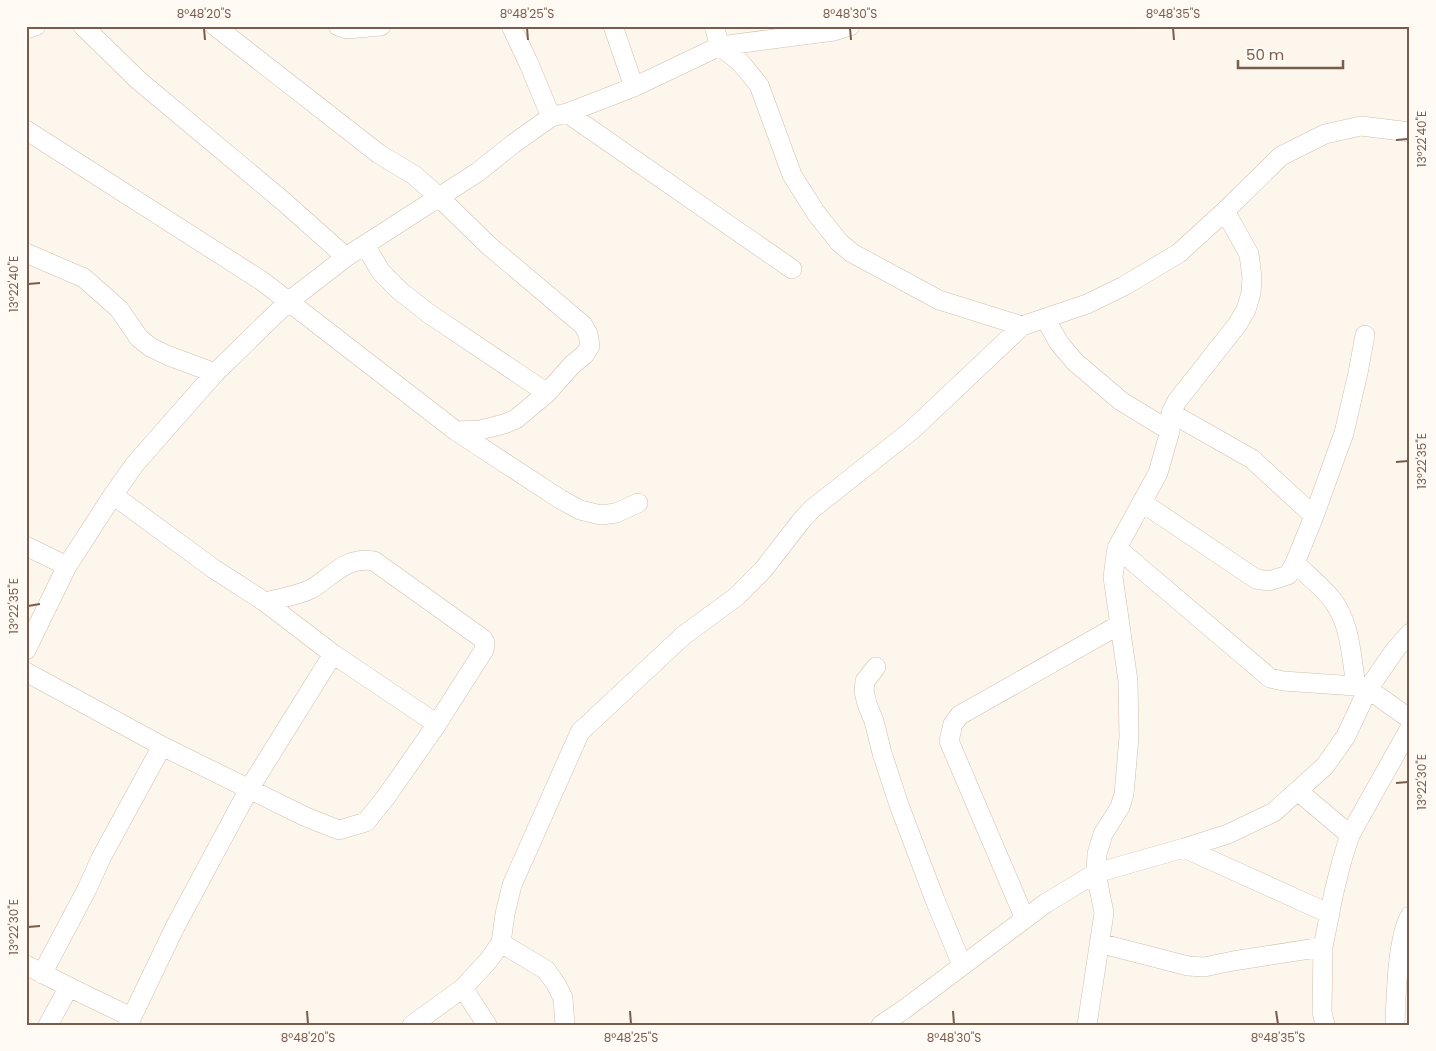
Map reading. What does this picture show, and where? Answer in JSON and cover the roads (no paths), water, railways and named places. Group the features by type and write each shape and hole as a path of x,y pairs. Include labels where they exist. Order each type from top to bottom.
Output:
{"street":[{"path":"26,29 36,26"},
{"path":"84,26 138,80 283,201 346,257"},
{"path":"214,26 378,154 414,175 488,245 583,325 588,334 590,346 585,354 572,365 547,393 516,419 480,430 456,431"},
{"path":"338,26 347,29 381,26"},
{"path":"511,26 529,64 559,115 792,269"},
{"path":"613,26 634,87"},
{"path":"714,26 720,46 740,62 759,85 792,175 816,213 840,242 852,253 939,300 1022,326"},
{"path":"26,650 67,566 135,464 215,373 288,302 346,257 478,172 513,144 559,115 634,87 720,46 834,31 850,26"},
{"path":"412,1025 463,988 488,961 501,943 512,885 580,732 684,635 736,597 764,570 812,509 912,430 1022,326 1087,304 1124,286 1179,253 1281,156 1325,134 1361,126 1410,132"},
{"path":"26,130 262,281 456,431 544,489 580,510 602,514 616,513 638,503"},
{"path":"1087,1025 1104,913 1096,873 1097,854 1103,834 1120,807 1124,794 1129,737 1128,681 1113,576 1117,548 1158,474 1170,422 1185,389 1237,325 1246,310 1251,293 1252,278 1249,254 1225,211"},
{"path":"365,246 382,272 400,291 547,393"},
{"path":"26,253 84,278 119,309 140,338 150,346 169,356 215,373"},
{"path":"1045,318 1059,343 1075,362 1121,401 1252,459 1314,516"},
{"path":"1143,503 1256,579 1269,581 1288,575 1314,516 1344,432 1365,335"},
{"path":"113,495 214,569 265,602 333,654 437,724"},
{"path":"26,546 67,566"},
{"path":"1117,548 1270,678 1283,681 1362,688 1410,718"},
{"path":"26,672 162,746 306,817 339,830 366,822 386,798 437,724 484,650 485,643 483,639 382,566 374,561 364,559 334,572 311,589 265,602"},
{"path":"1294,563 1331,598 1341,614 1347,628 1362,688"},
{"path":"1025,919 949,741 953,724 960,715 1119,625"},
{"path":"881,1025 1046,903 1096,873 1228,834 1274,812 1325,766 1346,736 1362,688 1410,632"},
{"path":"162,746 101,858 87,889 34,969 130,1021 175,927 249,789 333,654"},
{"path":"876,667 865,681 864,691 867,704 874,721 899,805 962,965"},
{"path":"1325,1025 1322,1012 1323,947 1342,860 1350,835 1410,728"},
{"path":"1298,791 1350,835"},
{"path":"1184,848 1330,914"},
{"path":"1395,1025 1402,937 1410,916"},
{"path":"501,943 546,970 563,998 565,1025"},
{"path":"1099,943 1188,966 1204,967 1323,947"},
{"path":"48,1025 69,987"},
{"path":"463,988 487,1025"}]}
